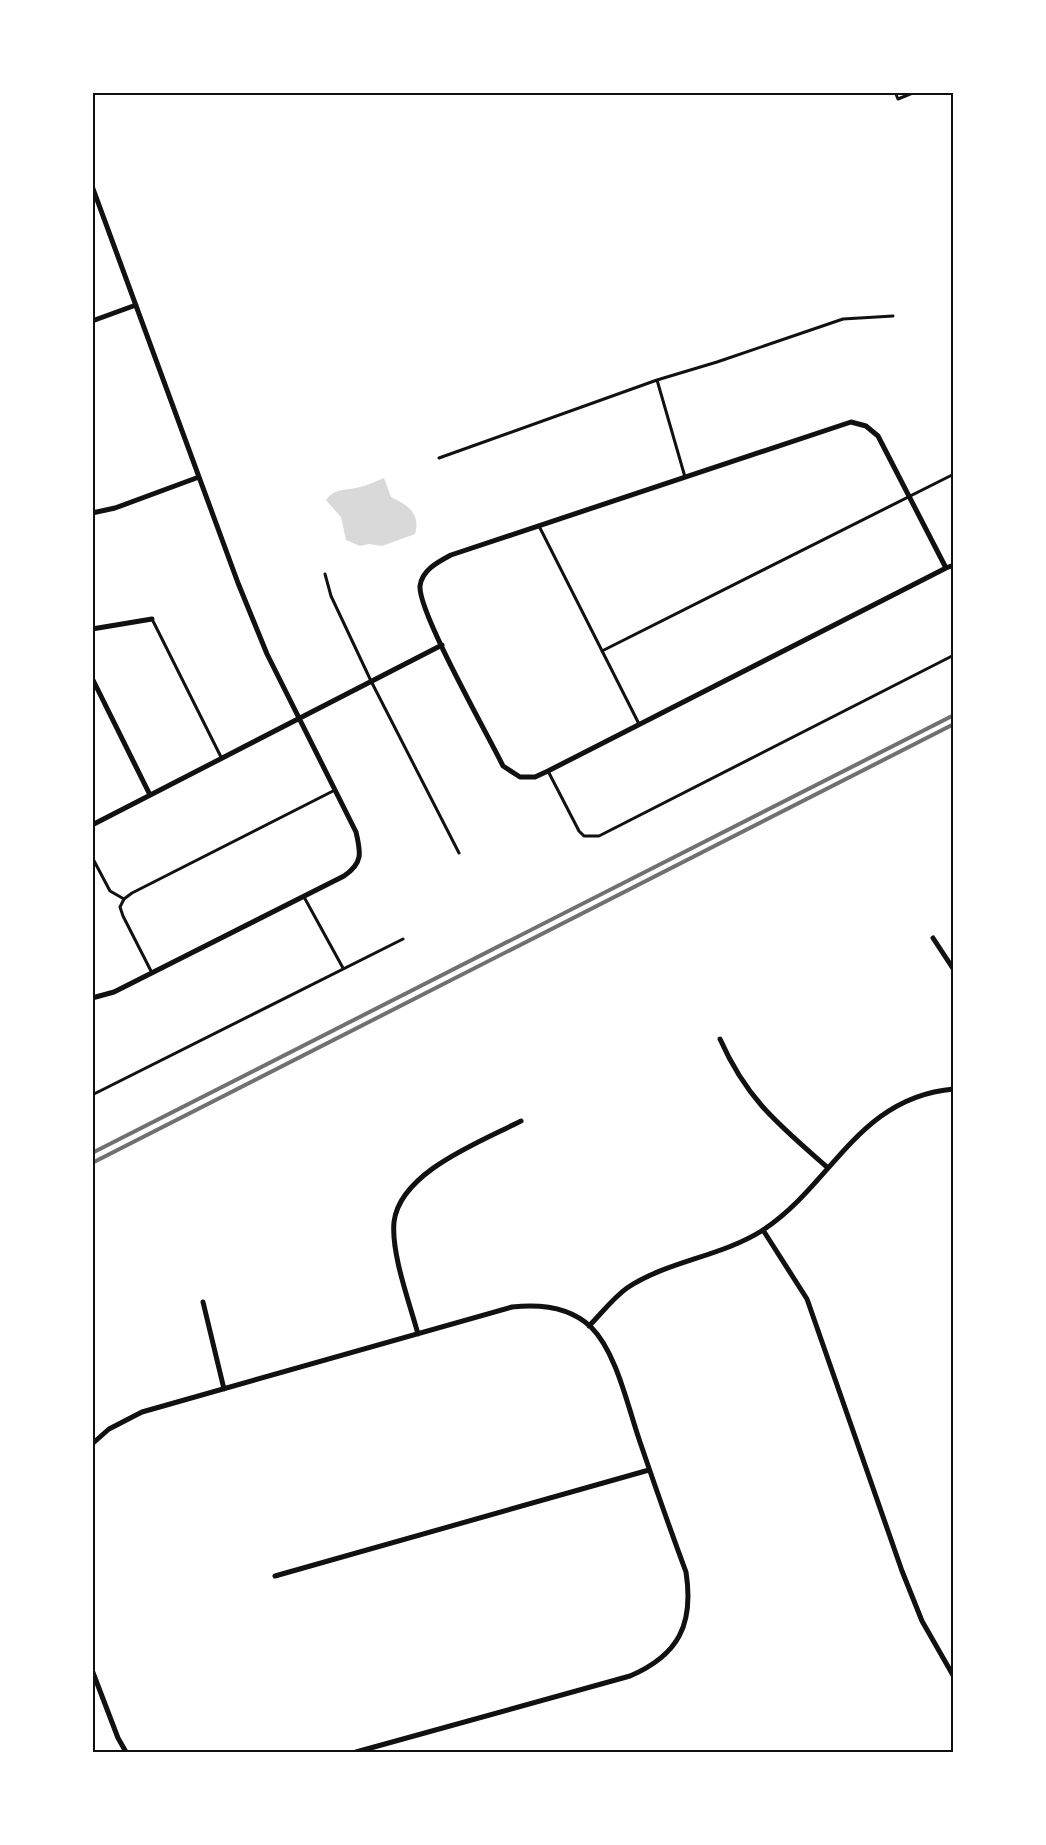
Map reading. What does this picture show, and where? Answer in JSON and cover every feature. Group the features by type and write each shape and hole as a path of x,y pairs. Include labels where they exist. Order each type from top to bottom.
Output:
{"street":[{"path":"92,186 238,583 298,718 336,789 356,832 360,854 357,865 344,876 114,992 92,998"},
{"path":"92,322 136,305"},
{"path":"946,568 911,496 874,430 851,422 451,555 431,567 422,579 420,598 503,766 520,777 535,777 954,564"},
{"path":"92,513 115,508 199,477"},
{"path":"92,630 152,619"},
{"path":"92,825 442,645"},
{"path":"92,678 150,795"},
{"path":"933,938 954,970"},
{"path":"720,1039 732,1065 750,1094 770,1117 828,1168"},
{"path":"589,1326 626,1289 638,1282 724,1249 763,1230 787,1212 828,1168 849,1142 890,1110 938,1090 954,1088"},
{"path":"418,1334 397,1257 394,1222 408,1189 434,1166 521,1121"},
{"path":"763,1230 807,1299 902,1570 922,1621 954,1677"},
{"path":"203,1302 224,1390"},
{"path":"92,1444 109,1429 142,1412 512,1308 528,1305 547,1307 562,1311 589,1326 606,1348 612,1363 686,1572 689,1606 679,1638 658,1662 630,1676 356,1752"},
{"path":"275,1576 649,1470"},
{"path":"92,1670 118,1738 126,1752"}],"lane":[{"path":"895,92 898,99 915,92"},
{"path":"439,458 657,380 717,362 843,319 892,316"},
{"path":"657,380 686,477"},
{"path":"602,652 954,474"},
{"path":"539,526 639,724"},
{"path":"324,574 331,596 371,681 459,853"},
{"path":"152,619 222,759"},
{"path":"548,771 579,831 584,836 600,836 954,655"},
{"path":"152,973 123,916 120,907 124,899 132,893 336,789"},
{"path":"92,857 110,891 124,899"},
{"path":"304,897 344,968"},
{"path":"92,1096 403,939"}],"shaded area":[{"path":"384,478 391,497 403,503 415,516 415,534 382,546 369,544 360,546 346,540 341,517 326,500 337,491 363,486"}],"railway":[{"path":"92,1153 954,715"},
{"path":"92,1163 954,724"}]}
